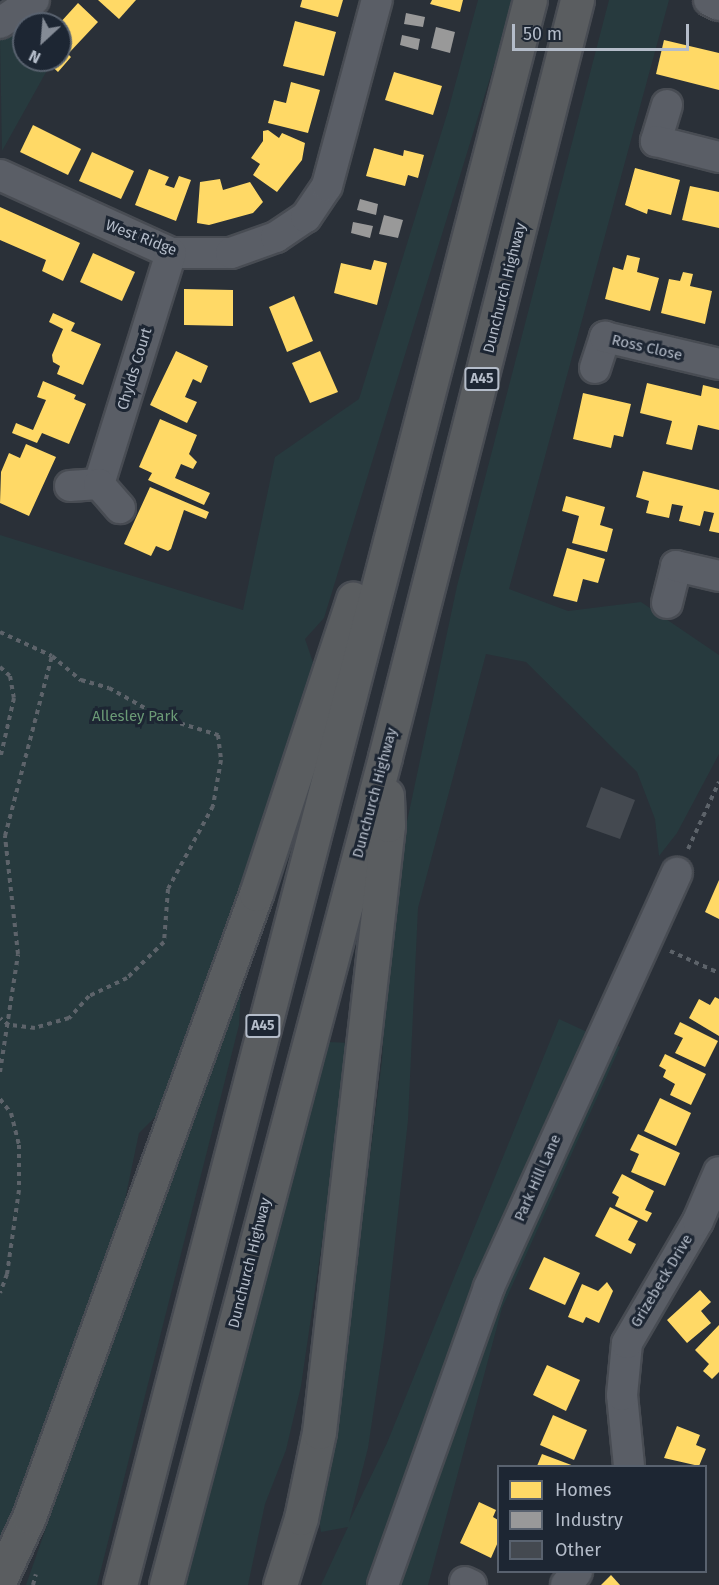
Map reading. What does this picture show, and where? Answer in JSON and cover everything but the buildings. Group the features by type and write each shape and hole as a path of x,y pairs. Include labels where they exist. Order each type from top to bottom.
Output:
{"highway":[{"name":"A45","path":"120,1585 530,0"},
{"name":"Dunchurch Highway","path":"166,1585 385,757 577,0"},
{"path":"0,1580 29,1517 255,894 384,506 408,468"},
{"path":"280,1585 301,1518 319,1432 388,825 385,757"}],"street":[{"path":"0,23 34,0"},
{"name":"West Ridge","path":"0,175 171,253 205,255 249,248 291,228 317,204 334,169 377,0"},
{"path":"709,0 719,6"},
{"path":"667,105 656,141 719,157"},
{"name":"Chylds Court","path":"120,508 84,485 171,253"},
{"name":"Ross Close","path":"595,368 605,337 719,364"},
{"path":"667,603 676,566 719,576"},
{"name":"Park Hill Lane","path":"383,1585 489,1287 677,873"},
{"name":"Grizebeck Drive","path":"629,1465 622,1395 627,1343 698,1221 719,1172"},
{"path":"566,1585 577,1573"}],"path":[{"path":"0,632 52,656 81,680 109,688 163,718 218,735 221,759 213,806 168,889 164,942 127,978 89,996 69,1018 35,1028 9,1024 0,1018"},
{"path":"0,1072 18,954 5,836 52,656"},
{"path":"0,667 10,676 14,698 0,759"},
{"path":"677,873 719,782"},
{"path":"644,944 665,949 719,974"},
{"path":"0,1099 11,1113 19,1145 20,1190 7,1274 0,1293"}],"green space":[{"name":"Allesley Park","path":"478,0 514,0 324,618 305,639 317,674 172,1100 139,1133 114,1252 0,1549 0,535 243,610 275,457 359,399 448,111"},
{"path":"609,0 669,0 509,589 568,611 641,602 719,655 719,754 677,833 659,856 655,819 637,772 526,662 486,654 418,908 408,1120 385,1334 368,1448 349,1522 387,1443 559,1019 620,1047 502,1308 428,1585 321,1585 348,1527 321,1532 315,1495 341,1388 382,1060 391,897 457,586"},
{"path":"12,32 12,72 46,72 2,151 0,38"},
{"path":"242,968 239,1025 97,1585 26,1585"},
{"path":"329,1042 351,1043 301,1386 286,1450 265,1504 248,1585 181,1585"}]}
